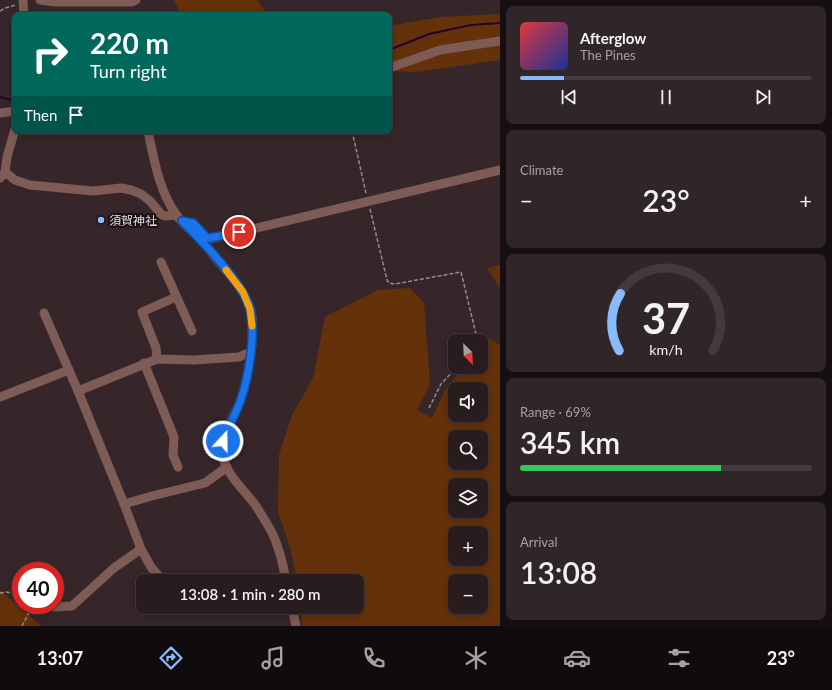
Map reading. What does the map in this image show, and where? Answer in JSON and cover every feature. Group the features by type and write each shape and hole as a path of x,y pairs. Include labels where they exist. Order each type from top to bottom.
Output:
{"street":[{"path":"40,0 55,2 132,2 136,0"},
{"path":"23,1 24,12"},
{"path":"392,67 440,50 500,41"},
{"path":"0,113 12,111"},
{"path":"14,134 3,175 30,185 93,191 121,188 131,190 141,194 150,201 161,214 193,223 207,238 500,170"},
{"path":"149,134 163,190 179,218 200,239 232,277 243,292 250,309 252,328 247,380 241,400 227,429 222,449 227,467 234,479 256,506 271,531 280,555 284,574"},
{"path":"161,262 192,331"},
{"path":"157,359 156,348 142,312 176,297"},
{"path":"44,313 69,370 141,549 151,567 158,574"},
{"path":"78,392 157,359 194,360 239,356 250,352"},
{"path":"144,364 174,437 173,455 178,467"},
{"path":"0,397 69,370"},
{"path":"124,504 145,497 205,483 227,467"},
{"path":"64,606 72,606 114,568 141,549"},
{"path":"293,614 296,626"}],"path":[{"path":"0,11 23,1"},
{"path":"353,134 387,280 389,283 395,284 461,272 476,334"},
{"path":"429,408 441,384 450,374"},
{"path":"0,593 7,592 12,593"},
{"path":"22,626 28,614"}],"shaded area":[{"path":"173,0 257,0 266,12 180,12"},
{"path":"500,14 500,60 415,72 392,71 392,25 440,17"},
{"path":"500,265 500,288 487,268"},
{"path":"410,288 424,303 430,385 417,410 432,418 448,387 448,422 488,422 488,382 452,382 458,374 488,374 488,338 500,345 500,626 302,626 301,614 364,614 364,574 296,574 290,547 278,512 279,455 292,415 313,378 325,317 378,290"},
{"path":"0,590 12,601 12,614 27,614 41,626 0,626"}],"waterway":[{"path":"392,49 429,34 471,25 500,23"},
{"path":"0,97 12,100"}],"slow traffic":[{"path":"226,270 243,292 250,309 252,326"}],"place":[{"name":"須賀神社","path":"101,220"}],"route":[{"path":"223,441 241,400 247,380 252,328 250,309 243,292 232,277 200,239 182,221 193,223 207,238 239,232"}]}
